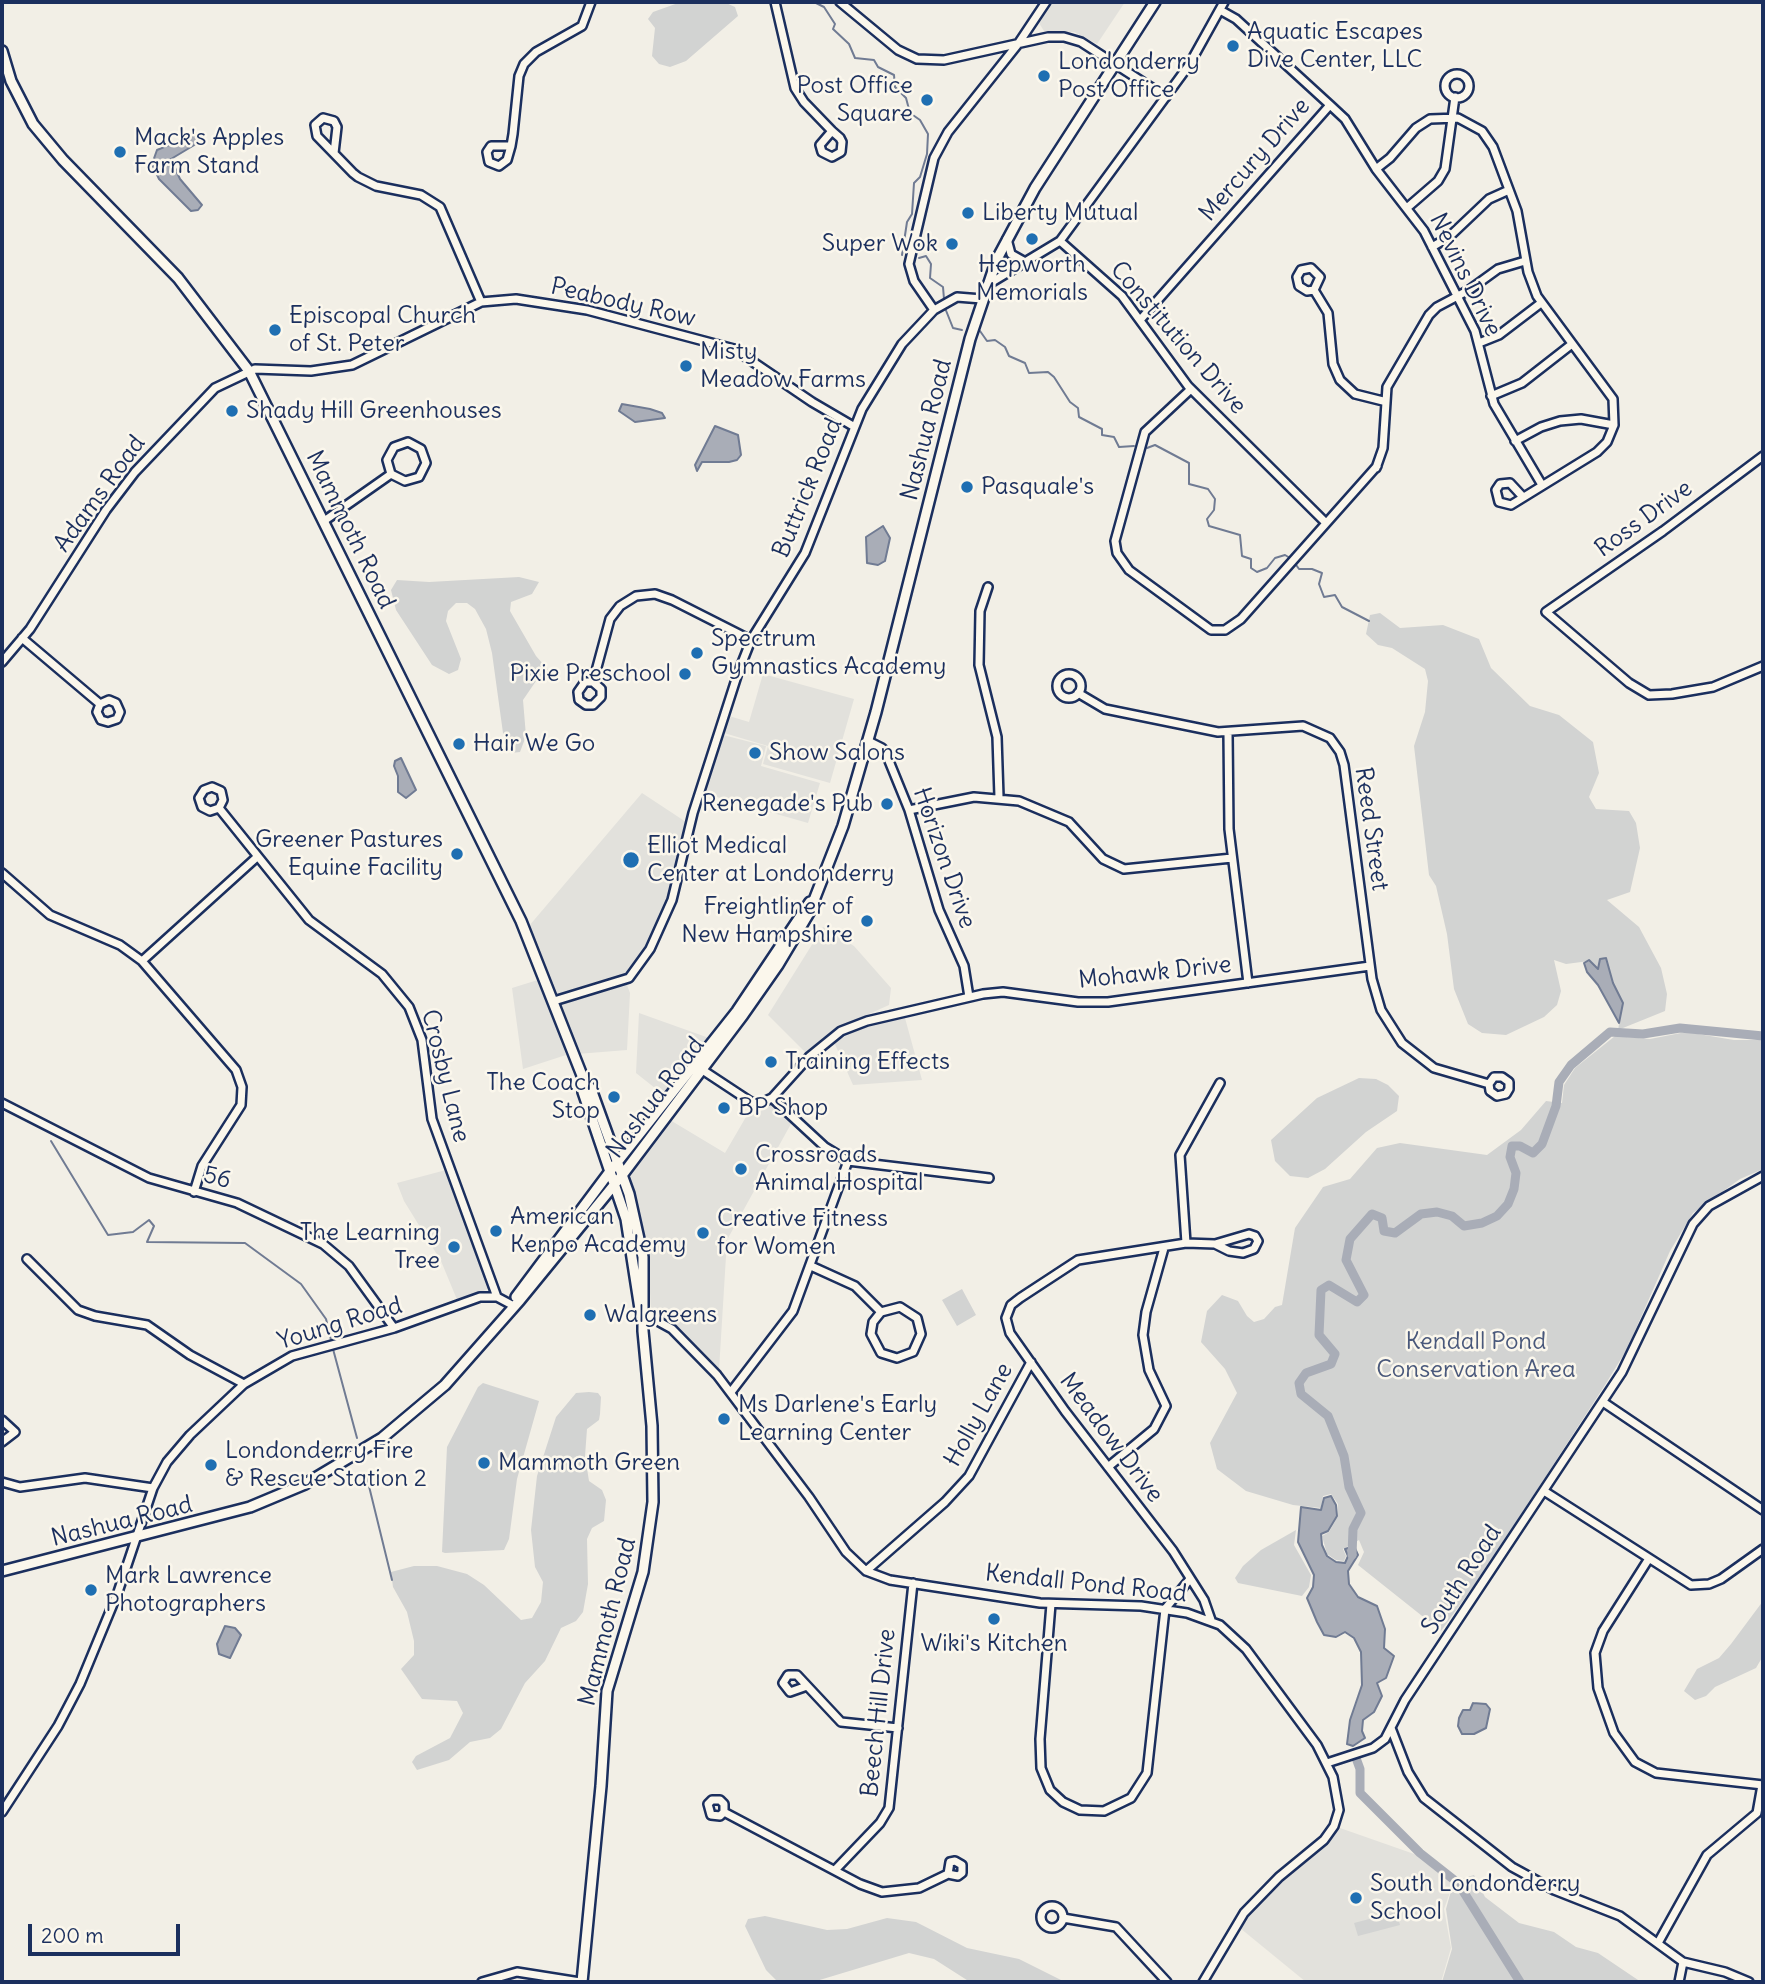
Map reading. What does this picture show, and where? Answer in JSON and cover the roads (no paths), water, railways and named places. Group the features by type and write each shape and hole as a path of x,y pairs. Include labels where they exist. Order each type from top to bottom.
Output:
{"main road":[{"name":"Nashua Road","path":"512,1306 527,1280 611,1170 698,1067 778,965 809,913 839,836 868,741 986,286 1007,239 1155,2"},
{"name":"Mammoth Road","path":"2,51 11,81 33,124 61,158 178,278 249,371 508,894 554,1001 583,1078 591,1089 623,1174 643,1257 643,1313 652,1426 653,1502 643,1572 607,1691 581,1982"},
{"name":"Nashua Road","path":"2,1571 250,1507 305,1484 362,1452 432,1398 623,1174 698,1067"},
{"name":"Mammoth Road","path":"583,1078 583,1092 611,1170 630,1238 640,1308 643,1313"}],"street":[{"path":"511,146 519,76 524,64 536,52 582,26 591,2"},
{"path":"775,2 795,88 804,102 832,131"},
{"path":"840,2 898,50 917,59 944,60 1058,36 1076,40 1166,97"},
{"path":"934,310 914,281 909,264 929,174 944,139 1018,44 1046,2"},
{"path":"986,286 1060,241 1199,50 1224,2"},
{"name":"Mercury Drive","path":"1141,318 1333,108 1236,19 1220,10"},
{"path":"1033,22 1041,38"},
{"path":"1408,207 1438,181 1445,169 1455,97"},
{"name":"Nevins Drive","path":"1333,108 1345,118 1376,169 1408,207 1432,247 1479,342 1491,396 1542,485"},
{"path":"1376,169 1424,122 1452,117 1468,121 1486,135 1517,211 1525,261 1541,303 1610,391 1615,405 1614,425 1607,443 1597,452 1523,497"},
{"path":"334,153 337,127 334,121 323,118 315,125 315,132 334,153 363,180 421,195 440,207 481,302"},
{"path":"1432,247 1450,237 1489,199 1509,190"},
{"path":"1007,239 1011,254 1027,263"},
{"name":"Constitution Drive","path":"1060,241 1114,287 1141,318 1167,359 1191,389 1325,522"},
{"path":"1191,389 1156,418 1142,439 1115,535 1117,554 1135,576 1203,626 1216,631 1236,624 1325,522 1371,477 1383,448 1383,401 1391,377 1429,315 1437,307 1503,266 1525,261"},
{"path":"1314,290 1328,313 1337,375 1355,394 1383,401"},
{"name":"Buttrick Road","path":"554,1001 629,978 650,949 672,900 693,813 751,640 805,553 853,426 897,351 934,310 957,297 982,299"},
{"name":"Peabody Row","path":"249,371 311,371 352,365 481,302 516,299 587,310 734,349 760,363 812,402 853,426"},
{"path":"1479,342 1499,335 1541,303"},
{"path":"1491,396 1522,383 1572,344"},
{"name":"Adams Road","path":"2,662 22,638 135,472 210,392 249,371"},
{"path":"1515,441 1555,422 1598,421 1614,425"},
{"path":"412,443 424,452 426,463 419,477 405,481 391,474 387,460 397,445 412,443"},
{"name":"Ross Drive","path":"1763,456 1663,531 1546,612 1629,683 1649,695 1713,687 1763,666"},
{"path":"324,521 391,474"},
{"path":"988,587 980,611 979,665 997,737 999,797"},
{"path":"593,682 610,619 624,602 641,594 655,594 672,600 751,640"},
{"path":"22,638 100,704"},
{"name":"Reed Street","path":"1078,693 1111,711 1228,733 1303,726 1325,734 1338,747 1344,765 1370,967 1381,1010 1402,1043 1434,1068 1489,1084"},
{"path":"1228,733 1231,858 1248,983"},
{"name":"Horizon Drive","path":"868,741 886,751 909,810 939,910 964,966 970,997"},
{"path":"909,810 963,798 999,797 1038,807 1065,820 1103,859 1124,869 1231,858"},
{"name":"Crosby Lane","path":"219,808 315,926 375,968 399,991 409,1007 423,1049 432,1119 496,1297"},
{"path":"142,961 257,856"},
{"path":"2,873 50,915 120,945 142,961 233,1065 241,1082 239,1111 202,1166 194,1192"},
{"name":"Mohawk Drive","path":"772,1098 809,1056 841,1031 867,1021 970,997 1003,992 1096,1002 1370,967"},
{"path":"698,1067 751,1101 761,1103 772,1098 825,1147 848,1161 989,1178"},
{"path":"1185,1242 1180,1155 1210,1106 1220,1083"},
{"name":"56","path":"2,1103 149,1178 248,1208 332,1250 349,1266 394,1328"},
{"path":"731,1392 788,1319 811,1266 848,1161"},
{"name":"South Road","path":"1381,1743 1412,1690 1631,1356 1693,1224 1709,1206 1763,1176"},
{"path":"1108,1468 1154,1429 1166,1406 1149,1370 1143,1335 1146,1312 1164,1248 1185,1242 1216,1244 1249,1234 1255,1236 1258,1241 1254,1249 1244,1253 1230,1251 1216,1244"},
{"name":"Meadow Drive","path":"1164,1248 1078,1260 1011,1305 1006,1318 1010,1333 1108,1468 1155,1527 1208,1607 1211,1620"},
{"path":"27,1259 78,1310 147,1325 190,1355 244,1384"},
{"path":"811,1266 855,1286 881,1312"},
{"name":"Young Road","path":"2,1812 46,1746 80,1684 111,1609 153,1488 174,1452 244,1384 281,1361 303,1352 394,1328 480,1297 496,1297"},
{"path":"496,1297 512,1306"},
{"path":"901,1307 917,1318 922,1334 913,1352 893,1357 875,1346 872,1326 881,1312 901,1307"},
{"path":"643,1313 672,1329 731,1392 846,1552 866,1571"},
{"name":"Holly Lane","path":"866,1571 945,1502 969,1476 1031,1362"},
{"path":"1603,1402 1763,1510"},
{"path":"2,1420 15,1432 2,1443"},
{"path":"2,1482 20,1487 85,1478 153,1488"},
{"path":"1544,1491 1681,1581 1703,1586 1721,1579 1763,1549"},
{"path":"1648,1560 1604,1631 1595,1653 1598,1688 1614,1733 1635,1762 1656,1773 1763,1785 1757,1813 1707,1855 1658,1943"},
{"name":"Kendall Pond Road","path":"866,1571 913,1583 1051,1604 1129,1605 1165,1609 1211,1620 1234,1636 1246,1649 1305,1726 1327,1763"},
{"path":"1051,1604 1040,1739 1041,1768 1047,1784 1059,1798 1074,1808 1092,1812 1110,1810 1126,1802 1139,1790 1147,1773 1165,1609 1190,1579"},
{"name":"Beech Hill Drive","path":"836,1869 880,1823 889,1808 913,1583"},
{"path":"807,1686 841,1722 898,1728"},
{"path":"1391,1728 1398,1750 1424,1798 1489,1850 1532,1880 1609,1911 1683,1962 1725,1972 1749,1982"},
{"path":"1203,1982 1235,1925 1254,1902 1324,1840 1334,1826 1339,1810 1338,1795 1327,1763 1381,1743 1398,1750"},
{"path":"724,1812 871,1888 896,1893 919,1888 948,1874"},
{"path":"1063,1918 1116,1927 1167,1982"},
{"path":"1679,1982 1683,1962"},
{"path":"482,1982 517,1972 581,1982"}],"waterway":[{"path":"814,2 824,7 835,24 833,29 849,44 855,58 874,60 878,67 894,75 895,87 906,98 910,113 920,120 928,134 927,154 920,177 914,183 912,214 907,222 902,255"},
{"path":"919,258 926,256 931,264 930,278 943,287 944,299"},
{"path":"945,308 953,328 962,330"},
{"path":"980,331 987,341 995,340 1005,347 1009,356 1025,363 1029,373 1048,372 1054,377 1070,402 1078,408 1079,417 1102,429 1102,435 1114,437 1119,447 1134,446"},
{"path":"1147,448 1155,445 1189,463 1189,484 1208,489 1215,499 1214,510 1207,519 1209,526 1240,535 1242,556 1251,559 1251,568 1257,572 1267,568 1275,558 1285,555 1290,558"},
{"path":"1294,562 1299,569 1312,569 1322,573 1319,584 1324,597 1335,595 1342,607 1369,621"},
{"path":"1352,1555 1353,1529 1361,1513 1349,1487 1344,1456 1328,1416 1301,1394 1299,1383 1306,1373 1331,1364 1335,1354 1319,1335 1321,1290 1329,1285 1357,1302 1364,1295 1346,1260 1350,1239 1372,1214 1382,1218 1384,1231 1395,1233 1421,1214 1437,1212 1452,1216 1464,1226 1482,1223 1497,1216 1508,1204 1514,1189 1516,1173 1510,1157 1512,1146 1520,1146 1533,1153 1542,1144 1556,1106 1559,1082 1571,1065 1610,1032 1643,1034 1680,1028 1763,1036"},
{"path":"51,1141 108,1235 133,1232 149,1220 154,1226 147,1242 245,1243 301,1284 326,1319 331,1340"},
{"path":"333,1349 357,1438"},
{"path":"366,1474 392,1580"},
{"path":"1356,1758 1360,1769 1360,1793 1420,1853 1458,1883 1520,1982"}],"place":[{"name":"Aquatic Escapes Dive Center, LLC","path":"1233,46"},
{"name":"Londonderry Post Office","path":"1044,76"},
{"name":"Post Office Square","path":"927,100"},
{"name":"Mack's Apples Farm Stand","path":"120,152"},
{"name":"Liberty Mutual","path":"968,213"},
{"name":"Hepworth Memorials","path":"1032,239"},
{"name":"Super Wok","path":"952,244"},
{"name":"Episcopal Church of St. Peter","path":"275,330"},
{"name":"Misty Meadow Farms","path":"686,366"},
{"name":"Shady Hill Greenhouses","path":"232,411"},
{"name":"Pasquale's","path":"967,487"},
{"name":"Spectrum Gymnastics Academy","path":"697,653"},
{"name":"Pixie Preschool","path":"685,674"},
{"name":"Hair We Go","path":"459,744"},
{"name":"Show Salons","path":"755,753"},
{"name":"Renegade's Pub","path":"887,804"},
{"name":"Greener Pastures Equine Facility","path":"457,854"},
{"name":"Elliot Medical Center at Londonderry","path":"631,860"},
{"name":"Freightliner of New Hampshire","path":"867,921"},
{"name":"Training Effects","path":"771,1062"},
{"name":"The Coach Stop","path":"614,1097"},
{"name":"BP Shop","path":"724,1108"},
{"name":"Crossroads Animal Hospital","path":"741,1169"},
{"name":"American Kenpo Academy","path":"496,1231"},
{"name":"Creative Fitness for Women","path":"703,1233"},
{"name":"The Learning Tree","path":"454,1247"},
{"name":"Walgreens","path":"590,1315"},
{"name":"Ms Darlene's Early Learning Center","path":"724,1419"},
{"name":"Mammoth Green","path":"484,1463"},
{"name":"Londonderry Fire & Rescue Station 2","path":"211,1465"},
{"name":"Mark Lawrence Photographers","path":"91,1590"},
{"name":"Wiki's Kitchen","path":"994,1619"},
{"name":"South Londonderry School","path":"1356,1898"}],"park label":[{"name":"Kendall Pond Conservation Area","path":"1476,1356"}]}
